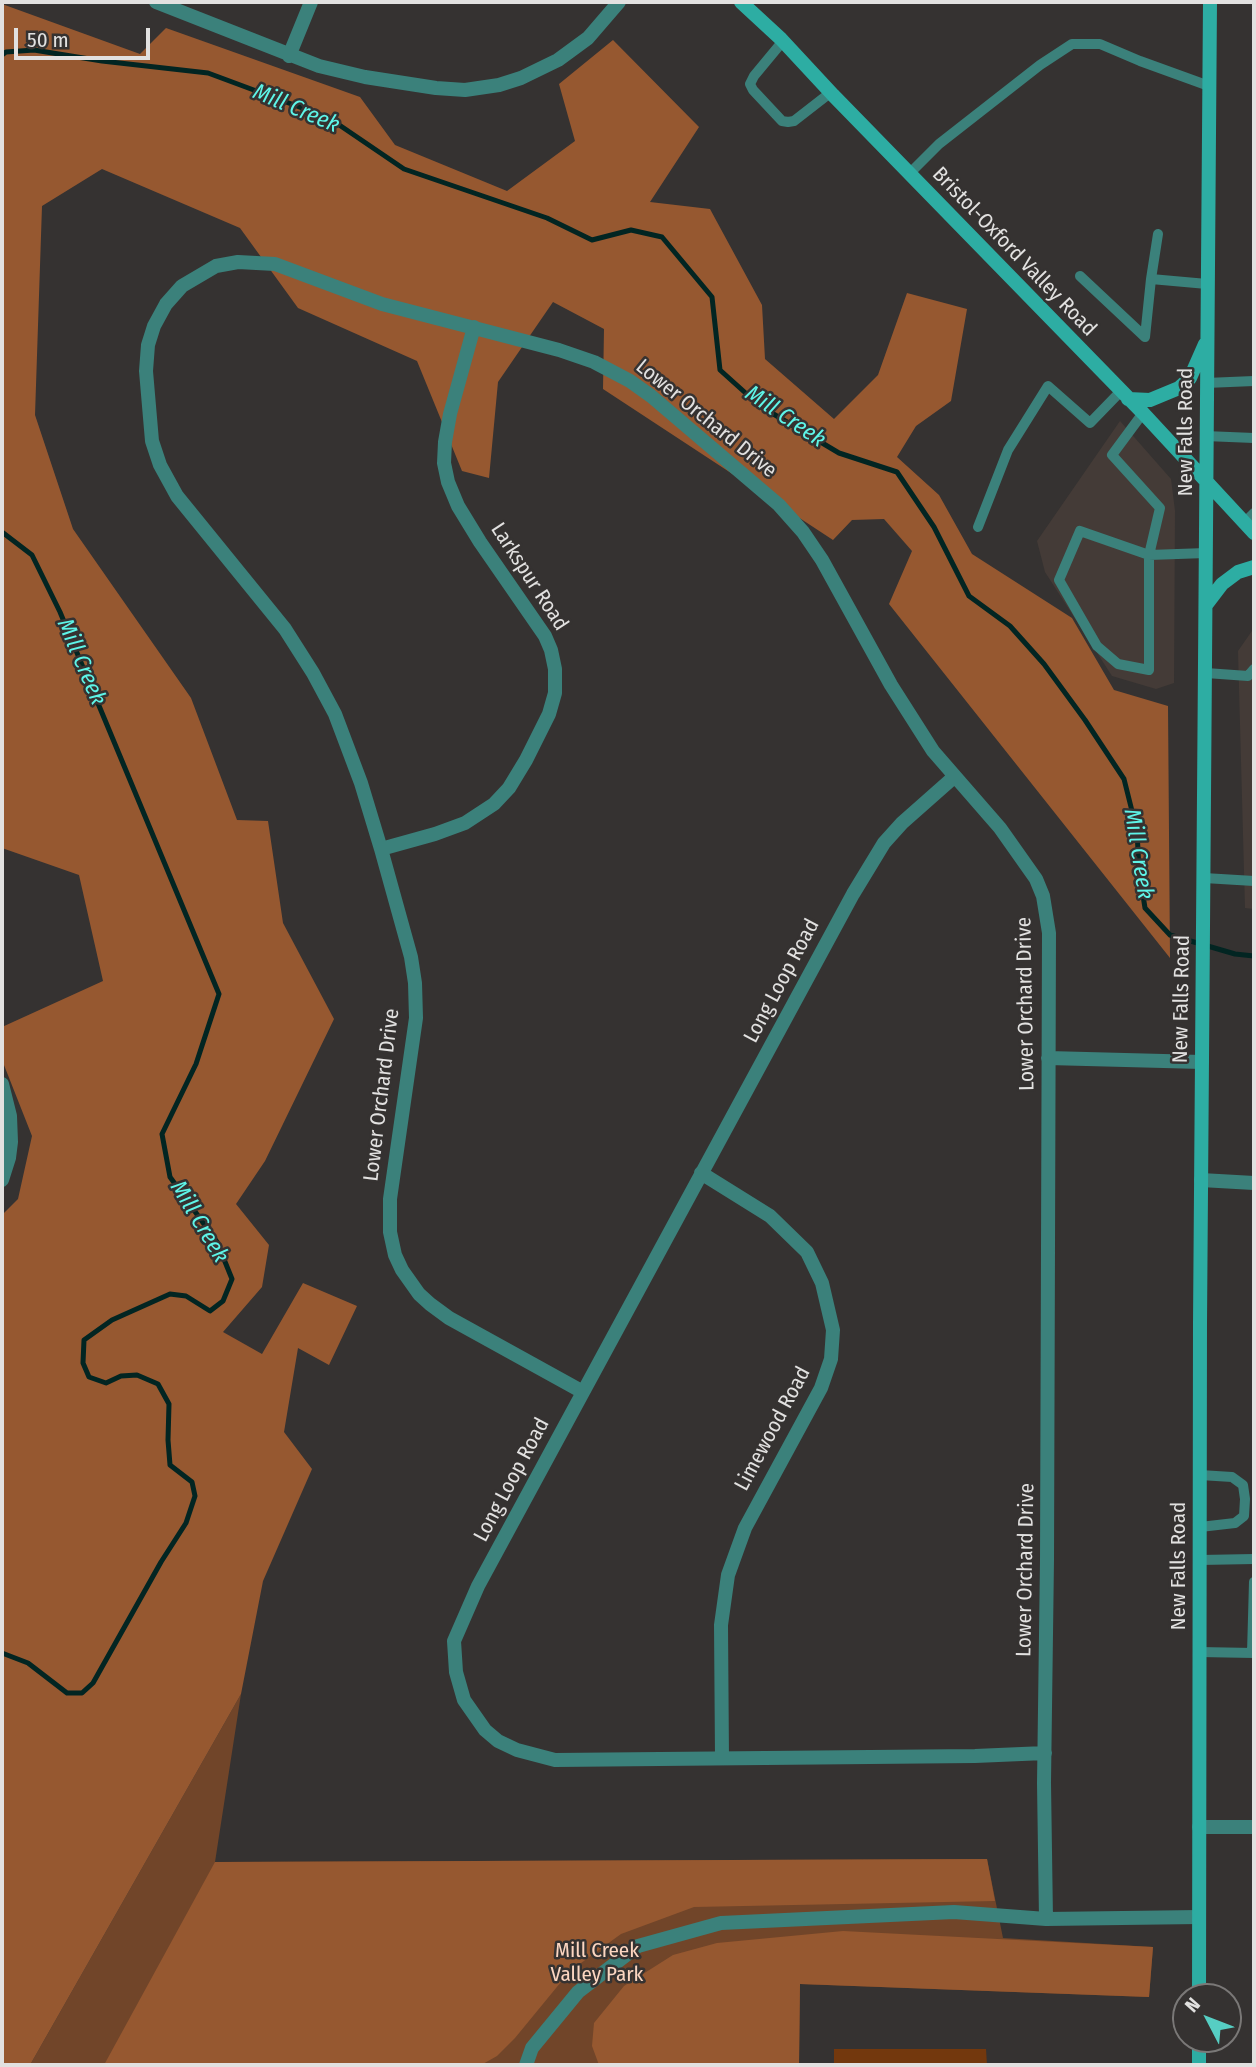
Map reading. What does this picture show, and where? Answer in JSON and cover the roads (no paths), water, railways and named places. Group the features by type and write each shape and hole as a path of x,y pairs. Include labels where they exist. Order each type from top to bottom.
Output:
{"main road":[{"name":"Bristol-Oxford Valley Road","path":"741,2 783,41 830,93 1208,483 1251,523"},
{"name":"New Falls Road","path":"1199,1983 1201,1180 1208,483 1205,436 1210,2"},
{"path":"1125,395 1150,400 1179,388 1189,378 1207,340"},
{"path":"1206,605 1222,584 1238,572 1254,567"}],"street":[{"path":"156,2 319,66 365,77 464,90 499,85 522,78 558,60 588,38 619,2"},
{"path":"289,56 311,2"},
{"name":"Lower Orchard Drive","path":"583,1392 449,1318 430,1304 408,1278 396,1255 390,1232 390,1199 416,1018 415,983 411,957 381,849 361,783 335,714 313,673 277,619 177,496 160,465 152,440 147,395 148,345 154,326 166,304 182,286 216,267 238,262 275,264 382,304 559,350 594,362 630,381 779,505 803,532 933,751 1015,847 1036,879 1043,896 1049,933 1046,1919"},
{"name":"Larkspur Road","path":"381,849 465,823 494,804 509,788 526,760 549,714 555,693 555,669 545,636 480,542 458,506 448,482 444,463 445,442 474,327"},
{"name":"Long Loop Road","path":"954,777 902,823 884,843 853,894 485,1573 460,1625 454,1648 456,1672 464,1700 479,1723 498,1741 517,1750 555,1760 1045,1753"},
{"path":"1048,1058 1202,1062"},
{"path":"2,1084 10,1116 11,1142 2,1180"},
{"name":"Limewood Road","path":"701,1173 770,1216 807,1252 822,1283 833,1330 831,1359 821,1388 744,1528 728,1575 721,1625 722,1758"},
{"path":"1201,1180 1254,1183"},
{"path":"1199,1827 1254,1827"},
{"path":"526,2065 532,2048 578,1992 638,1946 721,1923 954,1912 1046,1919 1199,1917"}],"lane":[{"path":"783,41 754,76 750,84 753,90 782,121 788,122 794,121 830,93"},
{"path":"909,174 939,144 1040,65 1072,44 1100,44 1209,86"},
{"path":"1080,276 1145,337 1158,233"},
{"path":"1151,279 1207,284"},
{"path":"1206,383 1254,381"},
{"path":"978,527 1008,450 1048,386 1090,423 1125,395"},
{"path":"1143,413 1112,455 1160,508 1149,555 1149,670 1118,664 1097,646 1059,580 1080,531 1149,555 1206,553"},
{"path":"1205,436 1254,438"},
{"path":"1206,673 1248,676 1254,668"},
{"path":"1204,878 1254,881"},
{"path":"1200,1475 1231,1477 1243,1485 1245,1499 1244,1516 1235,1523 1200,1527"},
{"path":"1200,1560 1254,1559"},
{"path":"1199,1651 1253,1653 1254,1581"}],"waterway":[{"name":"Mill Creek","path":"2,55 6,52 34,50 208,73 329,118 404,169 547,218 592,240 631,230 662,237 712,297 720,370 760,406 839,453 897,472 934,527 969,596 1010,626 1044,664 1085,720 1124,779 1137,831 1145,908 1170,935 1235,954 1254,956"},
{"name":"Mill Creek","path":"2,532 32,555 60,612 219,994 196,1064 162,1134 170,1177 217,1242 232,1279 223,1301 210,1311 186,1296 170,1294 112,1320 84,1340 83,1363 89,1377 106,1383 121,1376 137,1375 158,1384 169,1404 170,1465 192,1482 195,1496 186,1523 93,1683 82,1693 67,1693 28,1663 2,1653"}],"park label":[{"name":"Mill Creek Valley Park","path":"597,1963"}]}
